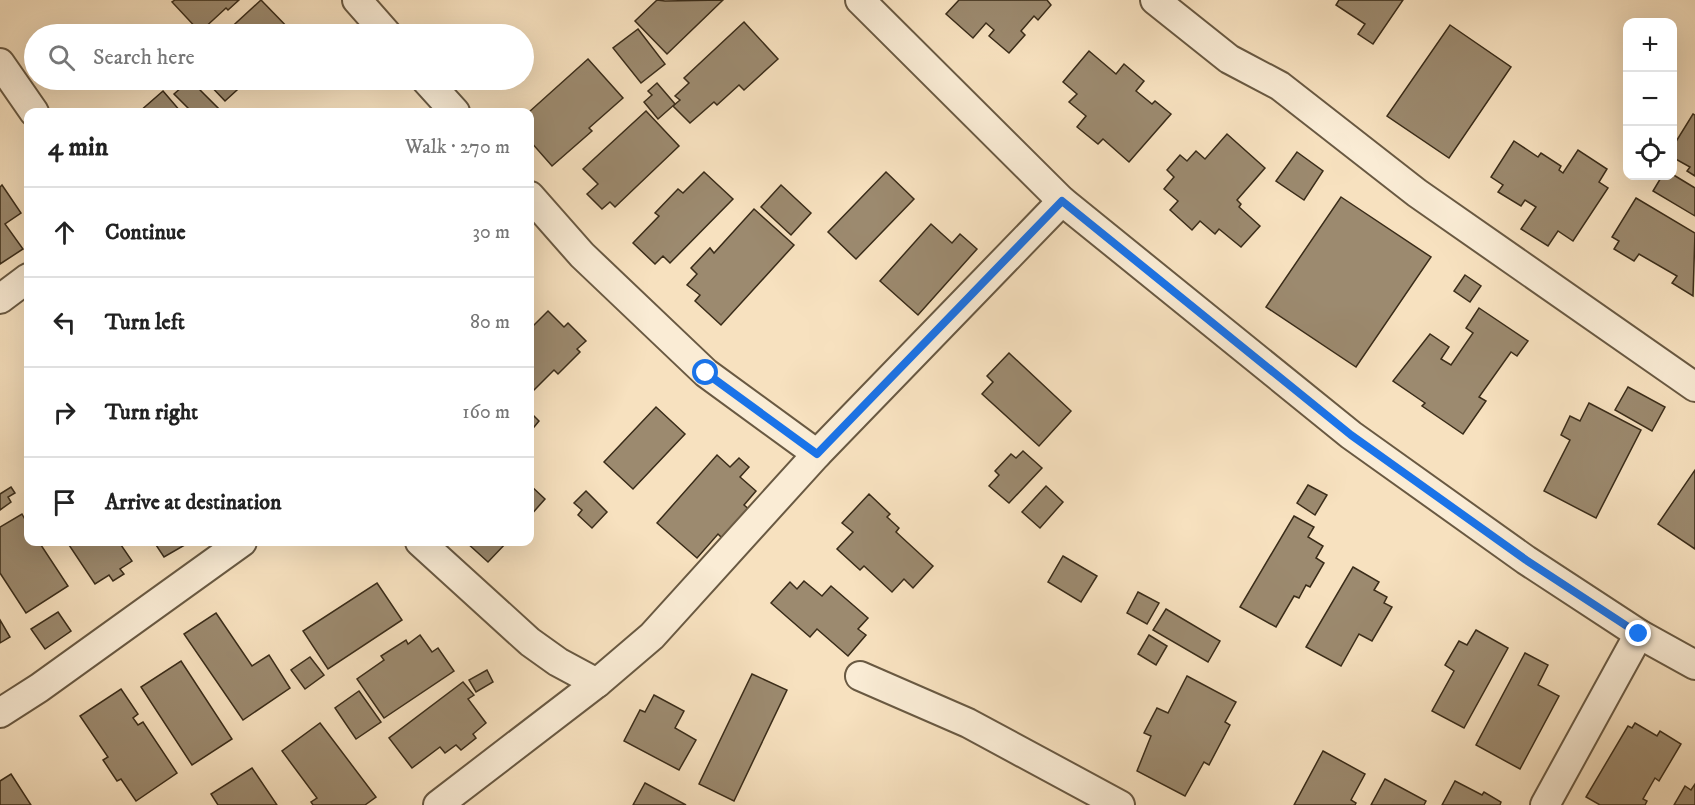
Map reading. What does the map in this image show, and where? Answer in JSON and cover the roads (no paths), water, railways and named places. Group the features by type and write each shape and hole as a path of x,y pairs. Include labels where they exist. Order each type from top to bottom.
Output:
{"street":[{"path":"357,0 378,24"},
{"path":"860,0 1062,201 1351,435 1526,560 1639,634 1695,665"},
{"path":"1155,0 1229,59 1280,86 1417,193 1695,387"},
{"path":"0,63 31,108"},
{"path":"435,90 451,108"},
{"path":"534,201 582,255 706,373 817,454"},
{"path":"438,805 597,683 652,636 817,454 1062,201"},
{"path":"0,299 24,281"},
{"path":"0,713 39,688 236,546"},
{"path":"424,546 530,642 558,662 597,683"},
{"path":"1545,805 1639,634"},
{"path":"860,676 968,723 1120,805"}]}
